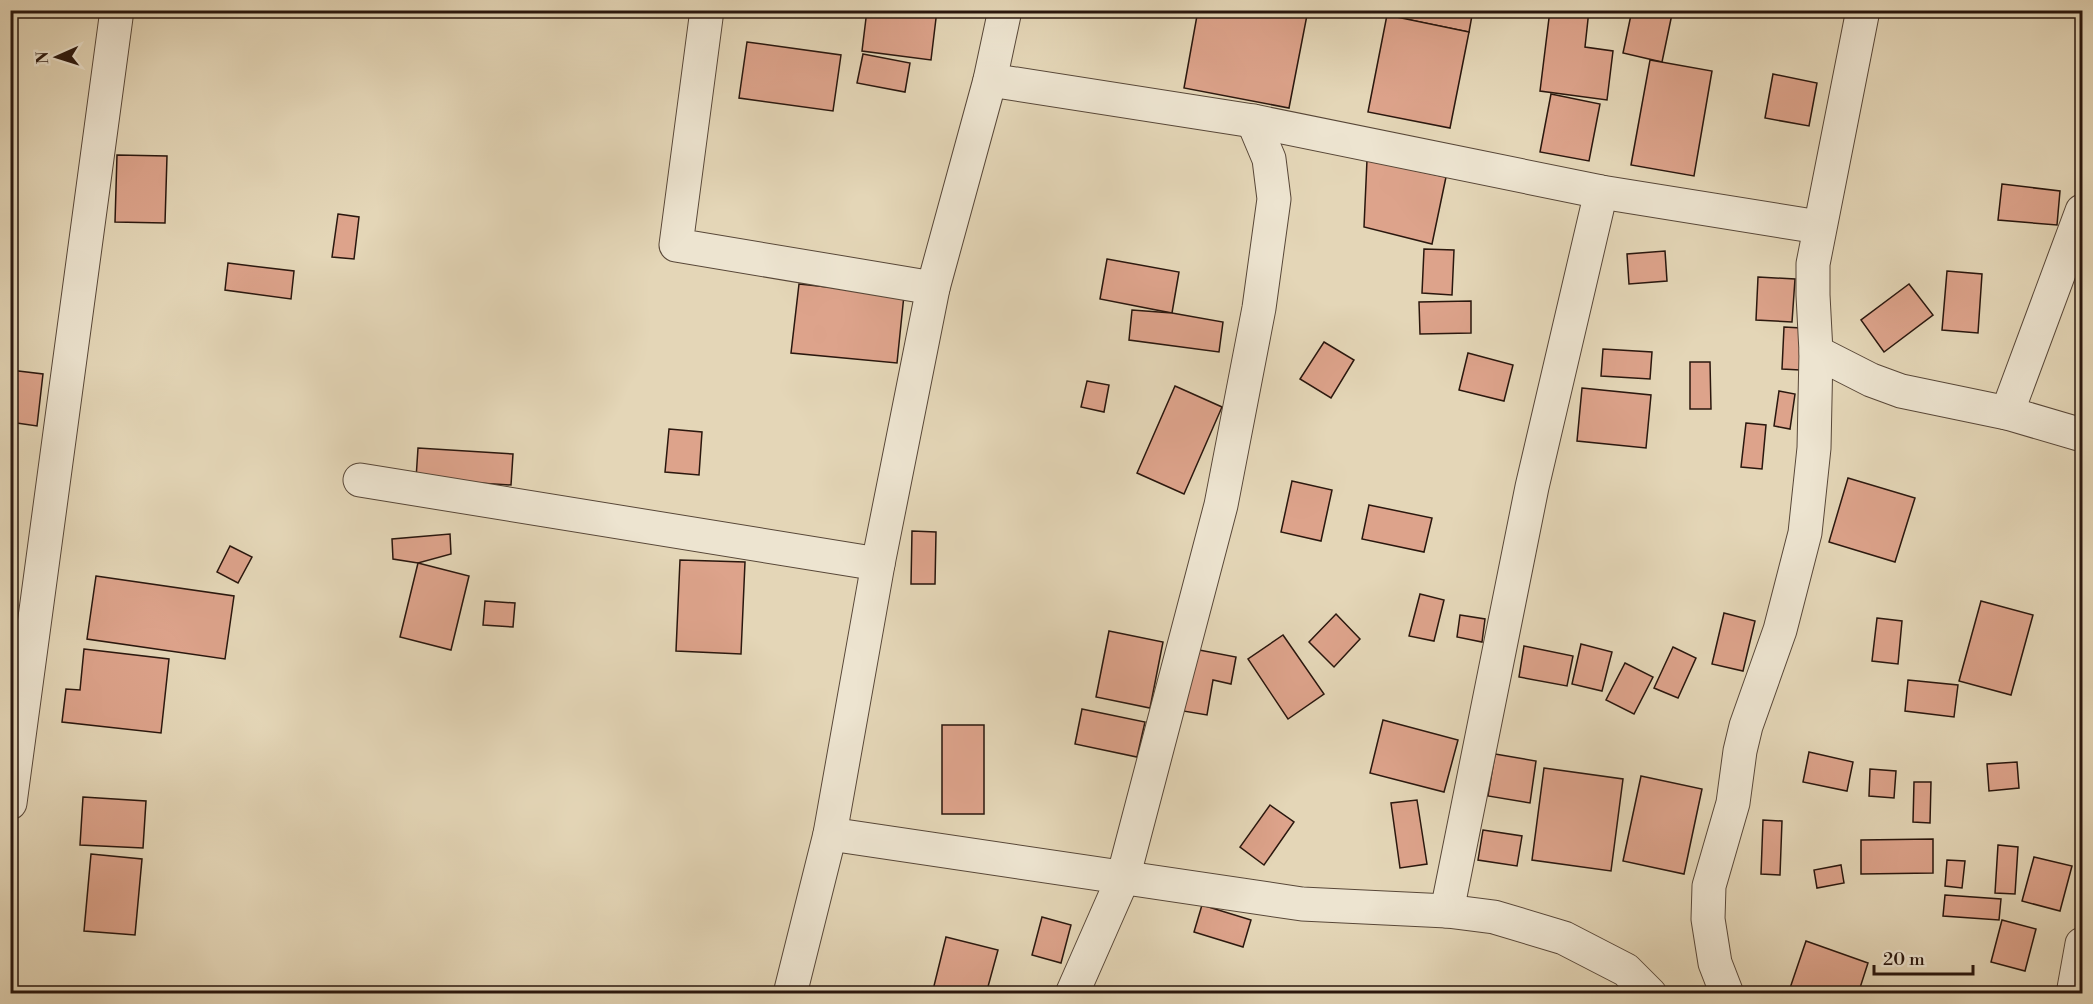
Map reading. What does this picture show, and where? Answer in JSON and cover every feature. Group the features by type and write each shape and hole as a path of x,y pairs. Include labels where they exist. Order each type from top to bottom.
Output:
{"street":[{"path":"10,803 117,10"},
{"path":"707,10 676,245 933,288"},
{"path":"790,993 830,834 878,564 933,288 990,80 1005,10"},
{"path":"1727,993 1715,963 1708,920 1709,886 1733,803 1746,726 1780,630 1805,533 1814,448 1816,352 1813,274 1819,227 1863,10"},
{"path":"990,80 1253,121 1601,192 1819,227"},
{"path":"1072,993 1123,878 1221,505 1259,308 1274,199 1269,159 1253,121"},
{"path":"1447,911 1532,487 1601,192"},
{"path":"2007,413 2082,211"},
{"path":"1816,352 1871,380 1901,391 2007,413 2082,435"},
{"path":"360,480 878,564"},
{"path":"830,834 1302,904 1447,911 1494,917 1564,938 1626,970 1650,993"},
{"path":"2073,993 2082,944"}],"building":[{"path":"867,10 937,10 931,60 862,51"},
{"path":"1198,10 1308,10 1289,108 1184,88"},
{"path":"1361,10 1473,10 1469,32"},
{"path":"1550,10 1589,10 1585,47 1613,51 1607,100 1540,91"},
{"path":"1632,10 1654,10 1672,14 1662,62 1623,53"},
{"path":"1387,15 1469,32 1450,128 1368,112"},
{"path":"747,42 841,55 833,111 739,98"},
{"path":"863,54 910,63 905,92 857,83"},
{"path":"1650,60 1712,71 1694,176 1631,165"},
{"path":"1773,74 1817,83 1809,126 1765,118"},
{"path":"1551,94 1600,104 1589,161 1540,152"},
{"path":"117,155 167,156 165,223 115,222"},
{"path":"1367,160 1446,177 1432,244 1364,227"},
{"path":"2002,184 2060,191 2057,225 1998,220"},
{"path":"338,214 359,217 354,259 332,257"},
{"path":"1424,249 1454,250 1452,295 1422,293"},
{"path":"1665,251 1667,281 1629,284 1627,254"},
{"path":"1107,259 1179,272 1172,313 1100,299"},
{"path":"228,263 294,271 291,299 225,290"},
{"path":"1947,271 1982,274 1978,333 1942,330"},
{"path":"1758,277 1795,279 1792,322 1756,320"},
{"path":"799,284 904,295 897,363 791,353"},
{"path":"1909,284 1933,315 1884,352 1861,320"},
{"path":"1471,301 1471,333 1420,334 1419,302"},
{"path":"1132,310 1172,313 1223,322 1219,352 1129,340"},
{"path":"1784,327 1801,328 1800,370 1782,369"},
{"path":"1324,342 1354,360 1331,398 1300,379"},
{"path":"1603,349 1652,352 1650,379 1601,376"},
{"path":"1468,353 1513,365 1504,401 1459,390"},
{"path":"1690,362 1710,362 1711,409 1690,409"},
{"path":"10,370 43,374 37,426 10,422"},
{"path":"1087,381 1109,385 1104,412 1081,407"},
{"path":"1175,386 1222,407 1184,494 1137,473"},
{"path":"1582,388 1651,395 1646,448 1577,441"},
{"path":"1779,391 1795,394 1790,429 1774,426"},
{"path":"1746,423 1766,425 1762,469 1741,467"},
{"path":"669,429 702,432 699,475 665,472"},
{"path":"418,448 513,454 511,485 416,479"},
{"path":"1848,478 1915,498 1895,562 1829,542"},
{"path":"1292,481 1332,490 1321,541 1281,532"},
{"path":"1369,505 1432,518 1424,552 1362,539"},
{"path":"912,531 936,532 935,584 911,584"},
{"path":"450,534 451,554 418,563 393,559 392,539"},
{"path":"230,546 252,557 238,583 217,572"},
{"path":"680,560 745,562 741,654 676,651"},
{"path":"418,563 469,576 451,650 400,637"},
{"path":"96,576 234,596 225,659 87,639"},
{"path":"1420,594 1444,600 1434,641 1409,636"},
{"path":"485,601 515,603 513,627 483,625"},
{"path":"1981,601 2033,615 2011,695 1959,681"},
{"path":"1724,613 1755,621 1743,671 1712,664"},
{"path":"1336,614 1360,639 1334,667 1309,642"},
{"path":"1460,615 1485,619 1482,642 1457,637"},
{"path":"1877,618 1902,621 1898,664 1872,661"},
{"path":"1109,631 1163,642 1150,708 1096,697"},
{"path":"1283,635 1324,694 1288,719 1248,659"},
{"path":"1581,644 1612,652 1602,691 1572,684"},
{"path":"1524,646 1573,656 1567,686 1519,677"},
{"path":"1673,647 1696,658 1678,698 1654,688"},
{"path":"84,649 169,659 161,733 62,722 66,689 80,690"},
{"path":"1194,649 1236,657 1231,684 1213,680 1207,715 1183,711"},
{"path":"1625,663 1653,677 1634,714 1606,700"},
{"path":"1908,680 1958,685 1954,717 1905,711"},
{"path":"1082,709 1145,722 1137,757 1075,744"},
{"path":"1383,720 1458,740 1444,792 1370,773"},
{"path":"942,725 984,725 984,814 942,814"},
{"path":"1809,752 1853,762 1847,791 1803,782"},
{"path":"1495,754 1536,761 1530,803 1488,796"},
{"path":"2017,762 2019,788 1989,791 1987,764"},
{"path":"1544,768 1623,779 1611,871 1532,860"},
{"path":"1870,769 1896,771 1894,798 1869,796"},
{"path":"1641,776 1702,789 1684,874 1623,861"},
{"path":"1914,782 1931,782 1930,823 1913,822"},
{"path":"83,797 146,801 143,848 80,845"},
{"path":"1417,800 1427,864 1400,868 1391,803"},
{"path":"1270,805 1294,822 1264,865 1240,847"},
{"path":"1763,820 1782,821 1780,875 1761,874"},
{"path":"1483,830 1522,836 1517,866 1478,860"},
{"path":"1933,839 1933,873 1861,874 1861,840"},
{"path":"1998,845 2018,847 2015,894 1995,893"},
{"path":"91,854 142,859 135,935 84,931"},
{"path":"2034,857 2072,866 2060,911 2022,901"},
{"path":"1947,860 1965,861 1962,888 1945,886"},
{"path":"1841,865 1844,883 1817,888 1814,870"},
{"path":"1945,895 2001,899 1999,920 1943,916"},
{"path":"1202,905 1251,920 1243,947 1194,932"},
{"path":"1042,917 1071,925 1061,963 1032,955"},
{"path":"2002,920 2036,929 2025,971 1991,962"},
{"path":"946,937 998,950 986,994 932,994"},
{"path":"1806,941 1868,963 1858,994 1788,994"}]}
